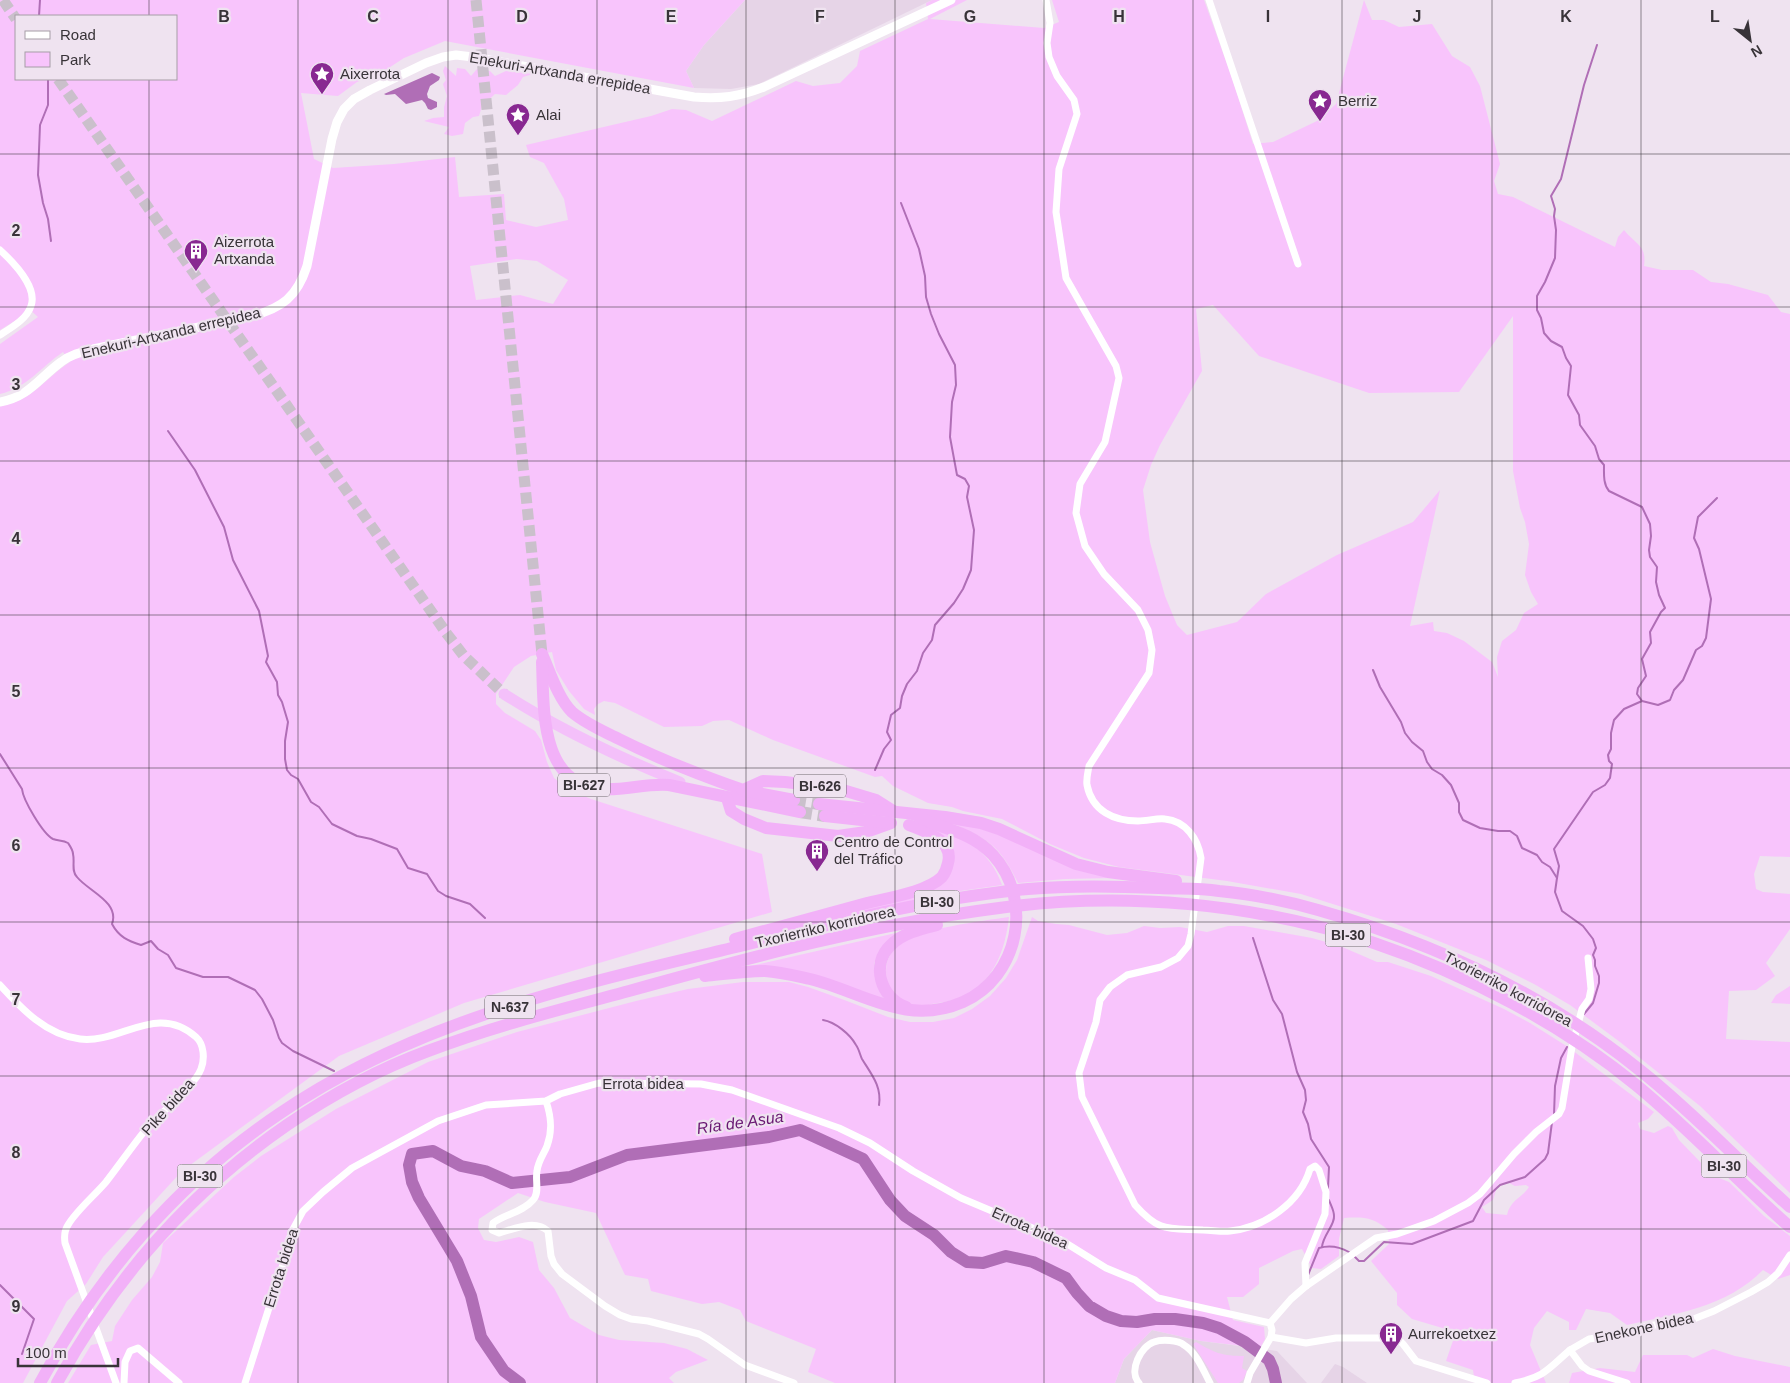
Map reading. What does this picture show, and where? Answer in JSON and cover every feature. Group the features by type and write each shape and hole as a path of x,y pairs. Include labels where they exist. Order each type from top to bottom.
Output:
{"highway":[{"name":"BI-627","path":"727,798 670,785 655,784 601,789 586,786 573,779 561,768 552,753 547,733 542,654 557,689 571,710 586,723 688,771 743,790"},
{"name":"BI-626","path":"504,694 565,730 680,782 727,798 797,806 743,790 680,782"},
{"name":"BI-626","path":"743,790 763,781 836,788 876,800 893,818"},
{"name":"BI-626","path":"727,798 731,811 744,820 766,828 838,836 866,832 893,818"},
{"name":"BI-626","path":"822,810 911,820"},
{"path":"911,820 945,817 981,823 999,829 1076,864 1108,872 1180,882 1217,890"},
{"path":"682,976 699,977 750,972 781,973 812,980 885,1006 916,1010 936,1010 949,1007 964,1001 987,986 1007,957 1017,922 1014,896 1002,868 993,855 969,836 954,829 911,820"},
{"path":"662,964 714,944 900,894 935,882 943,876 948,867 950,858 948,849 943,842 911,820"},
{"name":"Txorierriko korridorea","path":"40,1383 75,1323 116,1266 159,1216 207,1170 260,1127 304,1098 367,1062 422,1038 497,1011 662,964 873,915 980,894 1028,889 1101,885 1217,890 1284,902 1367,925 1421,944 1484,972 1586,1031 1619,1054 1669,1094 1790,1208"},
{"name":"Txorierriko korridorea","path":"56,1383 97,1316 127,1275 182,1213 229,1170 296,1120 359,1083 428,1051 486,1030 682,976 880,928 1002,907 1056,903 1126,902 1236,910 1312,925 1370,942 1424,962 1477,985 1546,1023 1603,1060 1659,1105 1790,1227"},
{"path":"916,1010 903,1006 892,999 883,985 880,974 881,962 890,945 917,930 1002,907"}],"street":[{"name":"Enekuri-Artxanda errepidea","path":"0,402 10,400 29,390 60,363 77,353 268,312 288,299 300,284 307,266 332,139 340,116 354,99 426,63 456,55 694,97 727,98 747,94 764,87 951,0"},
{"path":"1046,0 1050,23 1047,43 1048,56 1058,76 1074,100 1077,114 1059,168 1056,212 1066,278 1116,366 1119,378 1105,442 1080,484 1076,512 1085,546 1104,574 1138,610 1148,630 1152,650 1149,673 1089,766 1087,784 1094,803 1111,817 1138,821 1166,819 1181,824 1194,836 1200,850 1192,934 1188,946 1178,958 1161,967 1127,975 1110,987 1100,1000 1096,1022 1079,1073 1082,1097 1135,1205 1148,1220 1167,1229 1229,1231 1251,1227 1272,1216 1292,1202 1306,1182 1310,1169 1315,1166 1319,1170 1326,1192 1325,1214 1305,1263 1306,1286"},
{"path":"1209,0 1298,264"},
{"path":"0,250 20,272 32,297 32,303 28,312 19,322 0,335"},
{"path":"1247,1383 1250,1373 1269,1340 1272,1330 1270,1323 1291,1299 1306,1286 1376,1238 1397,1234 1434,1221 1468,1203 1480,1194 1514,1154 1536,1132 1559,1114 1562,1108 1572,1047 1582,1009 1589,999 1591,990 1588,958"},
{"name":"Pike bidea","path":"0,985 28,1015 68,1036 90,1040 141,1025 164,1023 185,1028 198,1038 202,1045 203,1060 200,1070 191,1083 148,1128 105,1183 68,1224 64,1234 65,1243 116,1383"},
{"name":"Errota bidea","path":"245,1383 291,1233 302,1211 323,1192 352,1168 438,1121 486,1105 546,1100 599,1083 701,1084 732,1090 839,1128 870,1143 913,1172 961,1198 1061,1240 1106,1268 1135,1280 1158,1298 1270,1323"},
{"path":"546,1100 551,1115 551,1130 547,1146 537,1169 537,1191 534,1199 526,1206 493,1223 492,1230 499,1233 528,1225 544,1227 548,1231 551,1256 554,1264 562,1274 605,1306 631,1319 648,1321 699,1334 745,1365 794,1383"},
{"name":"Enekone bidea","path":"1515,1383 1526,1381 1544,1373 1570,1350 1590,1339 1623,1334 1647,1326 1691,1320 1714,1311 1768,1282 1778,1273 1790,1256"},
{"path":"1269,1340 1306,1343 1336,1338 1397,1338 1416,1361 1487,1383"},
{"path":"1139,1383 1134,1376 1136,1363 1151,1343 1162,1340 1184,1344 1193,1353 1210,1383"},
{"path":"124,1383 125,1362 130,1351 138,1348 179,1383"},
{"path":"1570,1350 1588,1371 1627,1383"}],"shaded area":[{"path":"745,0 932,0 759,84 731,89 694,88 686,71 704,45"},
{"path":"432,73 440,77 439,80 430,86 427,94 428,98 437,102 437,107 431,110 428,109 422,100 406,104 395,94 384,94"},
{"path":"1152,1330 1201,1341 1277,1351 1307,1383 1115,1383 1124,1359"},
{"path":"1335,1364 1343,1367 1367,1383 1321,1383"}],"green space":[{"path":"0,0 745,0 704,45 686,71 694,88 445,41 404,58 381,73 357,82 338,96 301,93 314,159 333,168 455,157 459,197 504,194 506,220 536,227 568,220 564,199 544,163 530,157 526,145 651,116 672,109 686,110 712,121 796,81 813,86 840,83 857,66 860,51 928,19 926,3 932,0 967,0 930,19 1044,28 1059,22 1052,0 1204,0 1253,144 1273,142 1317,121 1336,104 1364,0 1372,20 1384,20 1399,27 1432,24 1452,56 1470,67 1480,86 1500,164 1494,181 1498,194 1513,197 1615,247 1618,237 1624,230 1642,249 1644,266 1662,270 1693,270 1711,282 1728,284 1768,295 1781,312 1790,314 1790,857 1760,856 1754,874 1756,889 1763,892 1790,894 1790,929 1766,963 1775,976 1756,990 1729,991 1726,1039 1790,1042 1790,1193 1700,1106 1620,1042 1570,1005 1534,984 1486,960 1396,924 1301,894 1227,881 1119,867 1084,858 1050,844 1002,819 928,803 893,786 882,776 875,777 773,740 729,720 713,721 702,726 664,727 615,703 604,701 594,709 595,715 584,709 569,691 556,670 552,652 531,656 514,667 496,694 496,704 505,713 535,731 541,740 554,778 570,790 591,799 762,854 772,912 464,1003 339,1056 182,1171 103,1257 86,1284 67,1301 23,1383 0,1383 0,406 22,399 30,394 70,362 63,352 26,382 0,394 0,344 38,317 27,307 21,317 0,330","holes":["517,259 537,261 568,280 553,304 520,295 476,300 470,266","1213,305 1259,356 1369,393 1459,392 1513,316 1513,471 1529,544 1525,575 1538,604 1524,613 1516,630 1502,641 1497,657 1498,677 1492,662 1464,641 1447,633 1434,631 1433,622 1410,626 1440,490 1413,522 1337,555 1266,594 1237,622 1187,635 1177,625 1165,596 1150,542 1143,490 1160,445 1202,371 1196,309"]},
{"path":"445,66 456,76 457,68 465,69 471,76 477,69 490,71 495,76 506,71 533,74 523,77 518,85 506,95 495,94 482,106 479,116 473,117 465,123 463,134 452,136 444,134 449,127 424,121 444,117 447,96 443,84 446,80 443,71"},
{"path":"949,822 981,828 1114,878 1065,879 1018,883 1005,860 991,844 983,838"},
{"path":"937,831 959,838 977,849 992,864 1002,885 960,891 783,930 933,887 953,861"},
{"path":"1009,917 1003,948 997,962 990,974 969,993 955,999 913,1006 892,991 886,975 886,967 888,959 899,945 921,934 936,930"},
{"path":"1032,917 1038,921 1069,925 1107,935 1127,933 1144,926 1160,928 1180,927 1207,932 1228,926 1244,926 1312,938 1340,946 1377,962 1388,962 1431,976 1530,1023 1568,1047 1654,1112 1648,1119 1638,1123 1640,1129 1654,1133 1668,1126 1672,1128 1679,1140 1707,1169 1719,1178 1729,1182 1764,1216 1790,1236 1790,1275 1778,1279 1763,1270 1749,1283 1717,1301 1682,1313 1627,1325 1610,1313 1586,1309 1576,1330 1569,1330 1569,1322 1547,1311 1534,1328 1530,1345 1546,1383 1475,1383 1473,1370 1446,1361 1456,1332 1412,1319 1397,1305 1397,1293 1371,1261 1389,1244 1388,1230 1373,1220 1344,1218 1339,1239 1339,1256 1321,1269 1312,1268 1302,1249 1293,1251 1259,1268 1259,1284 1243,1297 1227,1297 1233,1320 1264,1327 1265,1339 1260,1348 1201,1341 1152,1330 1124,1359 1115,1383 835,1383 808,1372 816,1349 746,1321 740,1310 719,1302 702,1304 651,1291 648,1279 625,1275 596,1213 545,1202 518,1193 479,1219 478,1228 484,1240 496,1242 519,1237 533,1242 539,1270 554,1288 570,1318 599,1335 619,1340 664,1343 687,1349 708,1360 676,1372 669,1378 674,1383 68,1383 91,1345 112,1341 115,1326 132,1300 152,1277 160,1262 163,1243 234,1177 261,1156 336,1109 428,1062 517,1032 636,1001 688,989 743,982 789,982 808,987 888,1017 910,1022 933,1022 954,1018 972,1009 990,996 1006,978 1017,960","holes":["1509,1183 1515,1186 1526,1185 1529,1187 1513,1202 1507,1215 1486,1213 1482,1207 1493,1200 1498,1184"]},
{"path":"909,930 875,960 875,973 883,999 742,968"},
{"path":"1790,986 1790,1004 1771,1003 1776,995"},
{"path":"1196,1342 1219,1353 1244,1356 1242,1368 1247,1371 1243,1380 1239,1383 1218,1383 1193,1344"},
{"path":"1713,1349 1735,1356 1790,1367 1790,1383 1569,1383 1572,1373 1600,1368 1635,1372 1643,1355 1687,1355 1693,1358"}],"waterway":[{"path":"39,15 40,0"},
{"path":"1557,878 1559,866 1554,849 1593,792 1605,785 1610,778 1612,764 1609,761 1608,755 1611,749 1611,733 1614,720 1624,709 1642,701 1637,694 1638,688 1646,676 1642,659 1651,643 1650,632 1665,608 1656,582 1657,567 1650,557 1650,524 1642,507 1609,491 1607,488 1604,479 1604,465 1599,459 1595,446 1580,425 1579,415 1568,395 1571,366 1562,347 1551,341 1544,333 1537,310 1537,296 1555,258 1555,209 1551,196 1561,179 1584,85 1597,45"},
{"path":"48,80 48,105 40,125 38,175 51,241"},
{"path":"875,770 884,749 891,740 887,732 891,715 900,708 907,684 917,671 923,653 932,640 935,625 954,603 963,589 971,570 974,530 967,497 969,486 965,479 957,475 950,437 952,402 956,385 955,365 931,314 926,297 925,276 919,249 901,203"},
{"path":"168,431 195,470 224,527 233,560 259,611 268,656 266,662 277,682 278,695 288,722 285,741 287,770 298,779 311,802 319,807 332,824 357,836 397,849 408,868 427,874 438,891 446,896 470,904 485,918"},
{"path":"1642,701 1658,705 1670,700 1674,690 1683,680 1696,650 1702,646 1706,638 1711,599 1699,549 1694,538 1698,517 1717,498"},
{"path":"1373,670 1405,733 1423,751 1432,769 1442,775 1451,785 1459,803 1459,812 1463,820 1480,828 1510,831 1517,836 1522,848 1537,855 1542,862 1550,867 1557,878 1555,892 1562,911 1583,926 1593,939 1596,948 1593,955 1599,983 1593,1003 1584,1014"},
{"path":"0,754 22,789 30,808 44,831 53,839 70,845 74,857 75,875 107,903 113,916 112,924 121,935 141,945 151,941 158,949 168,955 176,968 203,977 228,977 255,990 273,1020 282,1043 293,1051 334,1071"},
{"path":"1253,938 1273,1000 1282,1014 1297,1072 1305,1090 1306,1100 1303,1112 1311,1139 1329,1167 1328,1188"},
{"path":"823,1020 837,1026 846,1033 858,1048 877,1086 880,1098 879,1105"},
{"path":"1554,1115 1555,1086 1561,1058 1567,1047"},
{"path":"1355,1257 1359,1261 1364,1261 1384,1242 1412,1244 1473,1221 1484,1200 1500,1185 1525,1177 1545,1159 1548,1153 1552,1122"},
{"name":"Ría de Asua","path":"520,1383 504,1371 481,1337 471,1296 457,1261 419,1198 412,1182 409,1165 412,1154 433,1151 461,1166 485,1171 512,1183 570,1177 627,1155 769,1137 800,1130 863,1159 890,1200 905,1216 934,1235 951,1252 967,1262 983,1263 1006,1256 1033,1262 1066,1278 1089,1306 1106,1316 1121,1321 1137,1322 1155,1319 1175,1319 1203,1323 1219,1328 1245,1342 1269,1360 1276,1383"},
{"path":"1322,1247 1324,1238 1334,1219 1334,1212 1329,1200"},
{"path":"1308,1275 1319,1248 1334,1247 1349,1252"},
{"path":"0,1285 34,1319 22,1354"}],"tunnel":[{"path":"3,0 15,18"},
{"path":"476,0 542,654"},
{"path":"59,80 447,634 464,656 504,694"},
{"path":"794,800 819,804"},
{"path":"800,812 825,816"}],"place":[{"name":"Aixerrota","path":"322,95"},
{"name":"Berriz","path":"1320,122"},
{"name":"Alai","path":"518,136"},
{"name":"Aizerrota Artxanda","path":"196,272"},
{"name":"Centro de Control del Tráfico","path":"817,872"},
{"name":"Aurrekoetxez","path":"1391,1355"}]}
